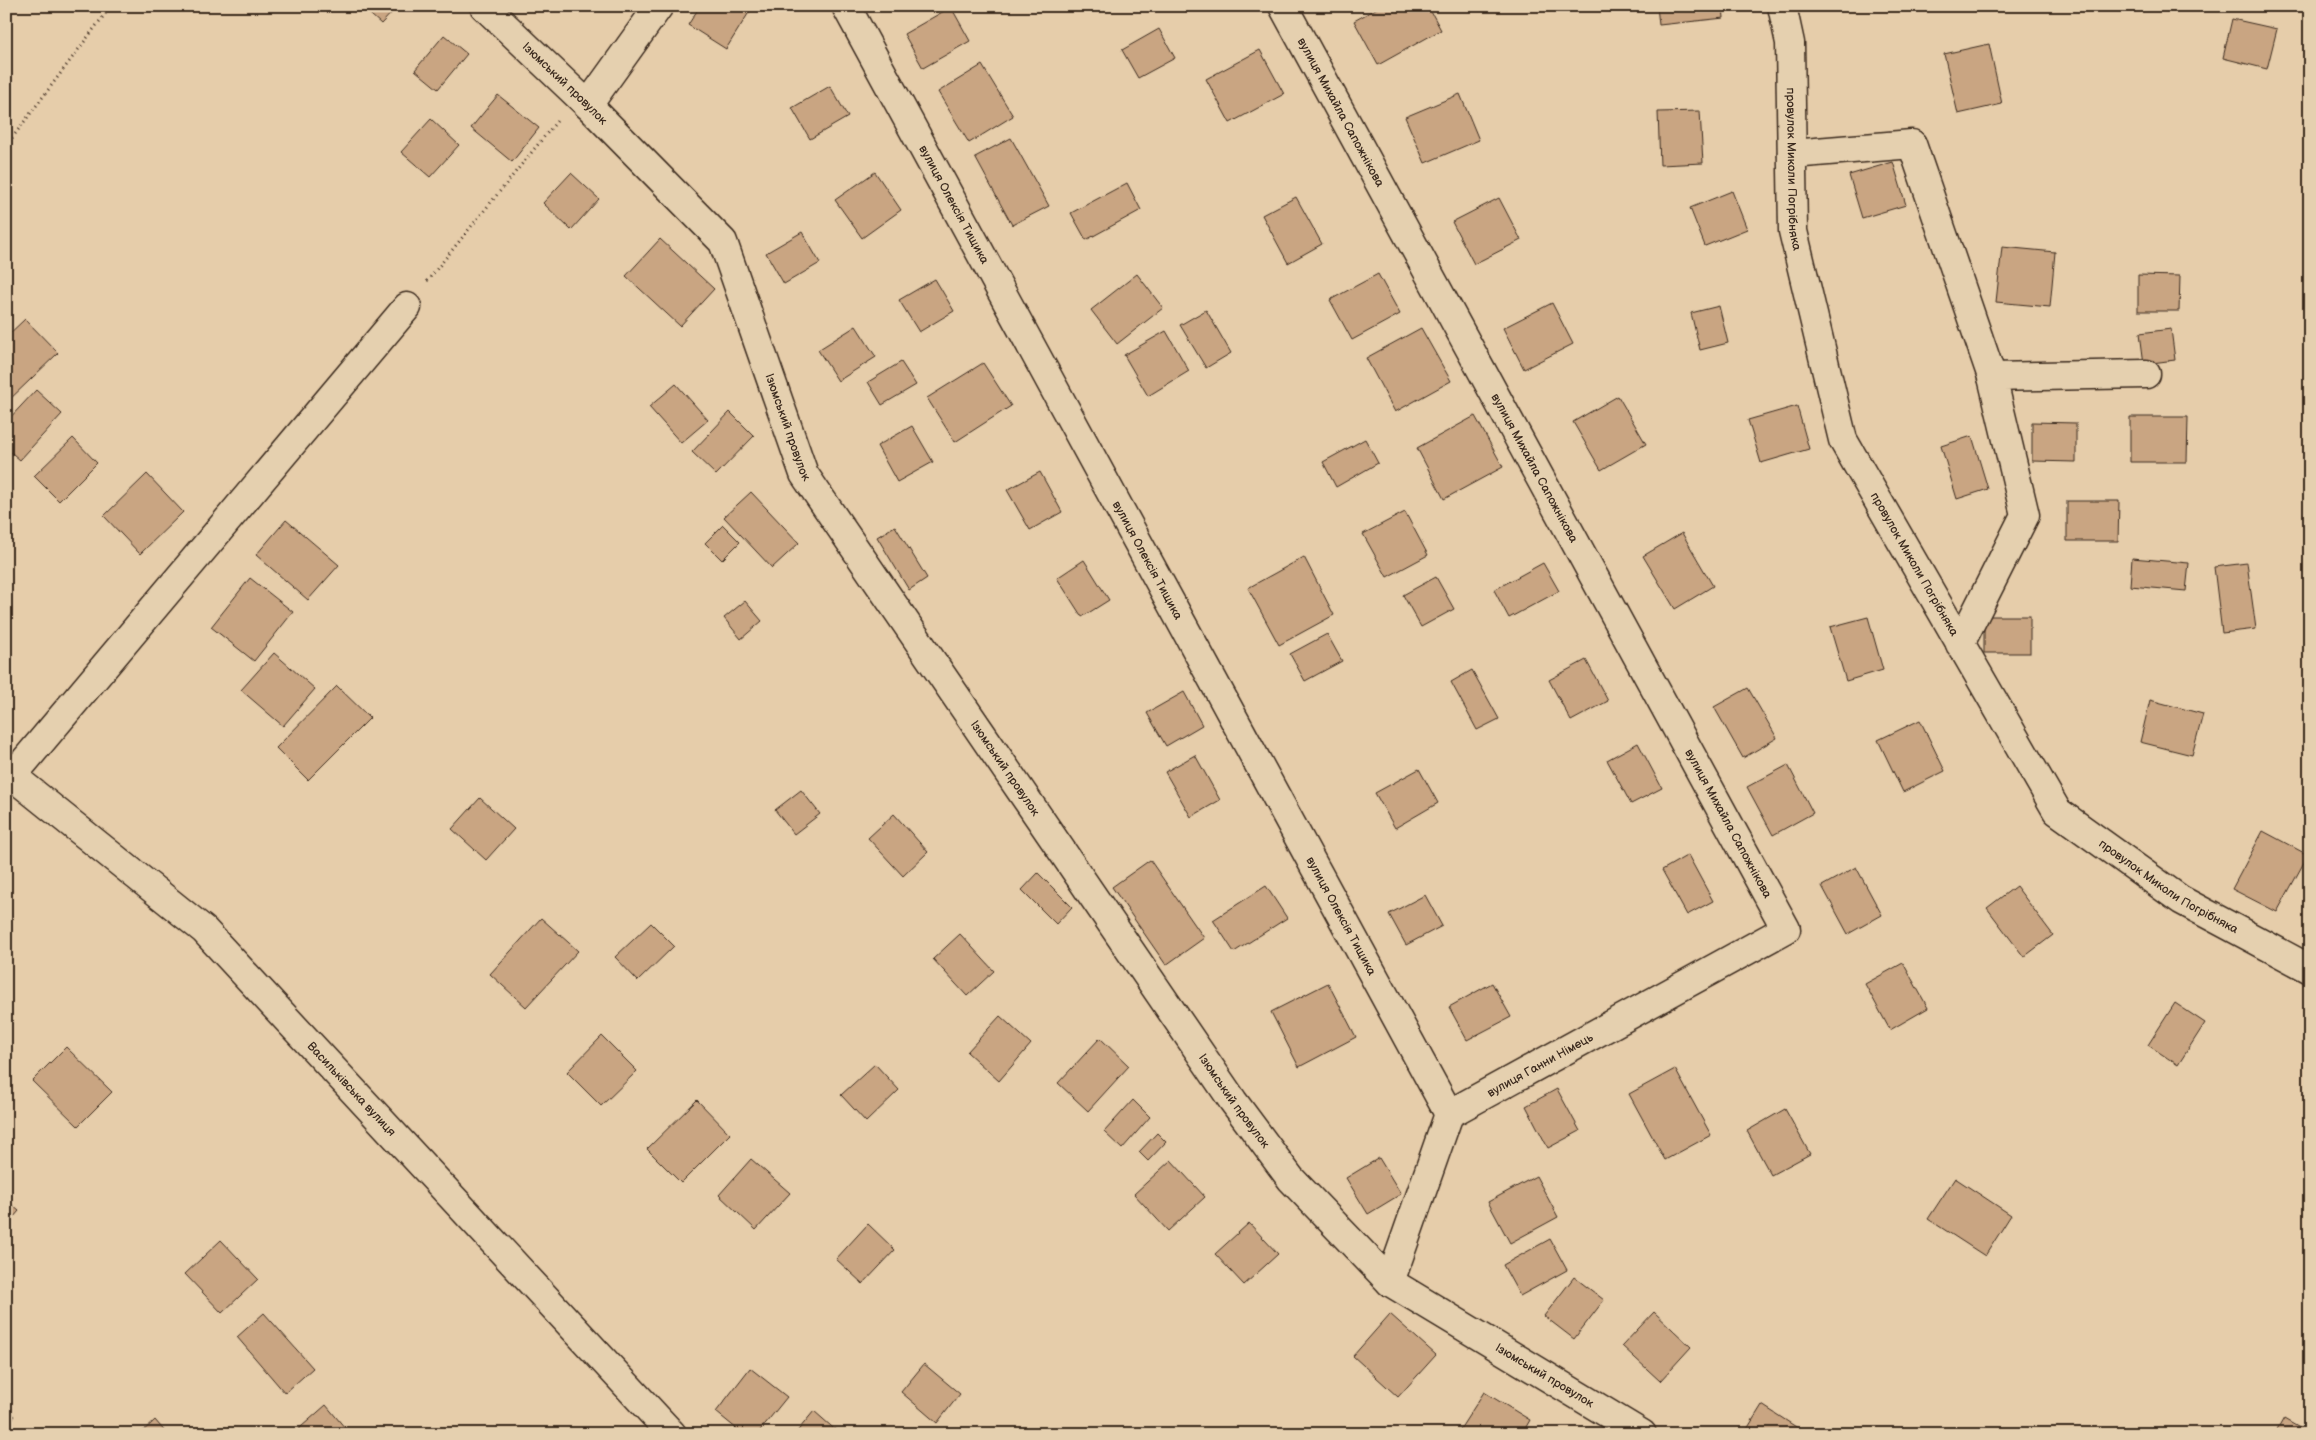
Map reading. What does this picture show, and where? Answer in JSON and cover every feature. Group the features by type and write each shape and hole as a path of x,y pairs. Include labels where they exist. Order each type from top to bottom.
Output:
{"street":[{"name":"Ізюмський провулок","path":"484,6 583,100 723,242 804,474 1233,1101 1291,1179 1390,1282 1642,1434"},
{"path":"583,100 659,6"},
{"name":"вулиця Олексія Тищика","path":"846,6 1450,1114"},
{"name":"вулиця Михайла Сапожнікова","path":"1283,6 1786,929"},
{"name":"провулок Миколи Погрібняка","path":"1782,6 1790,43 1794,231 1843,440 2057,812 2181,900 2310,969"},
{"path":"1792,154 1912,144 1992,377 2025,515 1960,644"},
{"path":"10,773 407,307"},
{"path":"1992,377 2146,374"},
{"name":"Васильківська вулиця","path":"10,773 204,930 672,1434"},
{"name":"вулиця Ганни Німець","path":"1450,1114 1786,929"},
{"path":"1390,1282 1450,1114"}],"path":[{"path":"6,146 110,6"},
{"path":"407,307 583,100"}],"building":[{"path":"361,6 398,6 381,24"},
{"path":"700,6 753,6 726,49 688,25"},
{"path":"1381,6 1428,6 1441,30 1378,65 1354,21"},
{"path":"1657,6 1723,6 1724,18 1659,25"},
{"path":"951,7 970,41 923,68 904,34"},
{"path":"2232,19 2277,29 2267,69 2223,58"},
{"path":"1159,29 1175,58 1138,78 1122,50"},
{"path":"444,35 467,54 438,89 415,70"},
{"path":"1989,44 2002,104 1958,114 1944,54"},
{"path":"1260,50 1284,94 1230,123 1206,79"},
{"path":"982,65 1013,116 969,143 938,92"},
{"path":"830,86 848,117 810,139 792,108"},
{"path":"1460,94 1479,140 1425,163 1405,117"},
{"path":"498,95 539,128 512,162 471,128"},
{"path":"1700,111 1703,163 1660,165 1658,112"},
{"path":"431,119 459,145 430,177 401,152"},
{"path":"1011,138 1049,206 1012,225 975,157"},
{"path":"1893,162 1906,205 1862,218 1849,175"},
{"path":"875,172 901,210 862,238 835,200"},
{"path":"571,173 599,199 571,230 543,203"},
{"path":"1127,183 1141,210 1086,240 1071,213"},
{"path":"1732,191 1747,229 1705,246 1690,208"},
{"path":"1296,197 1322,244 1288,263 1262,215"},
{"path":"1499,198 1521,240 1474,264 1452,222"},
{"path":"802,232 820,263 784,284 766,253"},
{"path":"660,239 714,289 680,326 626,276"},
{"path":"2002,247 2055,252 2050,307 1996,302"},
{"path":"1137,274 1163,308 1117,344 1091,310"},
{"path":"1378,274 1400,314 1352,340 1330,300"},
{"path":"2138,275 2180,276 2179,311 2138,311"},
{"path":"935,279 954,311 919,332 899,300"},
{"path":"1552,303 1573,344 1524,369 1503,328"},
{"path":"1719,306 1728,343 1700,350 1691,313"},
{"path":"1206,310 1231,353 1206,368 1180,325"},
{"path":"25,319 58,353 6,403 6,337"},
{"path":"856,326 876,357 838,381 818,350"},
{"path":"1421,328 1451,381 1395,412 1366,358"},
{"path":"2171,329 2175,360 2144,364 2140,333"},
{"path":"1166,331 1189,371 1148,396 1124,355"},
{"path":"901,362 916,385 882,405 868,382"},
{"path":"983,363 1011,406 955,442 927,398"},
{"path":"676,384 708,420 681,443 649,407"},
{"path":"36,390 62,414 20,460 6,448 6,422"},
{"path":"1618,396 1646,444 1601,470 1573,422"},
{"path":"1797,406 1809,449 1761,463 1748,420"},
{"path":"730,412 754,436 716,475 692,452"},
{"path":"1475,416 1503,467 1444,499 1417,448"},
{"path":"2130,417 2188,417 2187,462 2130,462"},
{"path":"2032,422 2076,423 2076,462 2032,461"},
{"path":"912,426 933,462 897,482 877,446"},
{"path":"1972,436 1988,489 1957,499 1941,446"},
{"path":"73,438 97,463 59,501 34,476"},
{"path":"1365,439 1378,463 1336,487 1323,462"},
{"path":"1040,472 1062,512 1030,530 1007,490"},
{"path":"147,474 183,512 140,554 104,516"},
{"path":"751,492 799,543 772,568 724,517"},
{"path":"2067,501 2119,501 2118,541 2067,541"},
{"path":"1405,512 1428,555 1387,577 1363,534"},
{"path":"286,520 339,565 308,600 256,555"},
{"path":"723,525 740,542 722,560 705,543"},
{"path":"895,526 927,578 909,590 877,537"},
{"path":"1682,533 1713,586 1675,609 1643,556"},
{"path":"1304,557 1334,615 1279,645 1248,588"},
{"path":"2132,558 2189,563 2186,591 2130,586"},
{"path":"1084,560 1109,600 1082,617 1057,578"},
{"path":"1543,563 1559,591 1509,618 1494,590"},
{"path":"2247,563 2256,629 2222,633 2214,567"},
{"path":"1436,577 1454,609 1421,627 1403,595"},
{"path":"250,578 293,612 254,661 211,627"},
{"path":"745,601 762,621 741,639 724,618"},
{"path":"1984,616 2030,616 2030,653 1984,653"},
{"path":"1868,617 1883,670 1846,681 1830,627"},
{"path":"1327,634 1342,661 1305,681 1290,654"},
{"path":"274,653 315,689 283,726 241,690"},
{"path":"1586,660 1608,701 1571,721 1549,680"},
{"path":"1472,670 1499,719 1477,730 1451,682"},
{"path":"337,686 370,718 308,780 276,748"},
{"path":"1748,688 1777,738 1743,758 1714,707"},
{"path":"1184,692 1202,725 1166,746 1147,713"},
{"path":"2150,700 2203,714 2192,755 2140,742"},
{"path":"1920,720 1945,771 1903,792 1878,740"},
{"path":"1638,743 1662,788 1631,804 1607,760"},
{"path":"1195,755 1220,800 1191,817 1165,772"},
{"path":"1788,765 1813,813 1773,835 1747,787"},
{"path":"1419,769 1438,803 1395,828 1375,793"},
{"path":"801,790 820,814 794,834 775,810"},
{"path":"480,798 514,829 486,860 452,829"},
{"path":"894,814 928,852 903,876 868,838"},
{"path":"2263,831 2308,855 2277,912 2232,889"},
{"path":"1688,855 1713,901 1687,915 1662,870"},
{"path":"1150,860 1204,938 1166,965 1112,887"},
{"path":"1856,867 1882,915 1848,934 1822,886"},
{"path":"1038,873 1072,907 1056,924 1022,890"},
{"path":"1266,886 1287,918 1234,952 1213,920"},
{"path":"2016,886 2053,935 2024,957 1987,908"},
{"path":"1425,895 1442,926 1406,945 1389,914"},
{"path":"541,918 578,951 526,1007 490,974"},
{"path":"651,923 674,946 638,981 615,957"},
{"path":"960,934 994,971 967,996 933,959"},
{"path":"1903,963 1928,1008 1890,1030 1865,984"},
{"path":"1328,983 1356,1037 1299,1067 1271,1012"},
{"path":"1492,983 1511,1017 1467,1040 1449,1007"},
{"path":"2175,1003 2205,1023 2178,1065 2148,1045"},
{"path":"1000,1016 1031,1044 999,1081 967,1052"},
{"path":"602,1036 637,1071 601,1106 567,1072"},
{"path":"1100,1038 1129,1066 1088,1111 1058,1083"},
{"path":"66,1047 112,1092 78,1126 32,1081"},
{"path":"875,1064 899,1090 866,1122 841,1095"},
{"path":"1675,1069 1711,1135 1665,1160 1629,1094"},
{"path":"1557,1089 1580,1131 1548,1148 1526,1106"},
{"path":"697,1100 730,1134 681,1183 647,1149"},
{"path":"1133,1100 1150,1117 1122,1149 1104,1132"},
{"path":"1785,1109 1810,1154 1771,1175 1747,1131"},
{"path":"1157,1133 1166,1142 1148,1161 1139,1152"},
{"path":"1379,1158 1401,1194 1368,1214 1346,1178"},
{"path":"751,1159 790,1193 756,1230 719,1195"},
{"path":"1171,1160 1205,1197 1168,1231 1134,1194"},
{"path":"1536,1176 1558,1217 1510,1243 1488,1202"},
{"path":"1955,1178 2011,1215 1985,1256 1928,1219"},
{"path":"6,1200 19,1211 6,1226"},
{"path":"1249,1223 1278,1254 1244,1285 1215,1254"},
{"path":"868,1224 895,1250 863,1284 836,1259"},
{"path":"1550,1239 1567,1270 1520,1296 1503,1265"},
{"path":"221,1240 258,1279 222,1313 185,1274"},
{"path":"1574,1277 1604,1300 1574,1339 1544,1316"},
{"path":"1654,1312 1691,1347 1660,1381 1622,1346"},
{"path":"264,1313 313,1368 285,1393 237,1337"},
{"path":"1390,1314 1436,1355 1398,1397 1353,1356"},
{"path":"924,1364 960,1394 937,1423 901,1392"},
{"path":"750,1368 787,1397 757,1434 743,1434 716,1412"},
{"path":"1484,1392 1530,1420 1522,1434 1457,1434"},
{"path":"326,1405 350,1434 293,1434"},
{"path":"1762,1405 1807,1434 1744,1434"},
{"path":"6,1408 15,1416 6,1426"},
{"path":"814,1411 840,1434 795,1434"},
{"path":"2284,1418 2310,1433 2310,1434 2275,1434"},
{"path":"155,1420 167,1434 140,1434"}]}
